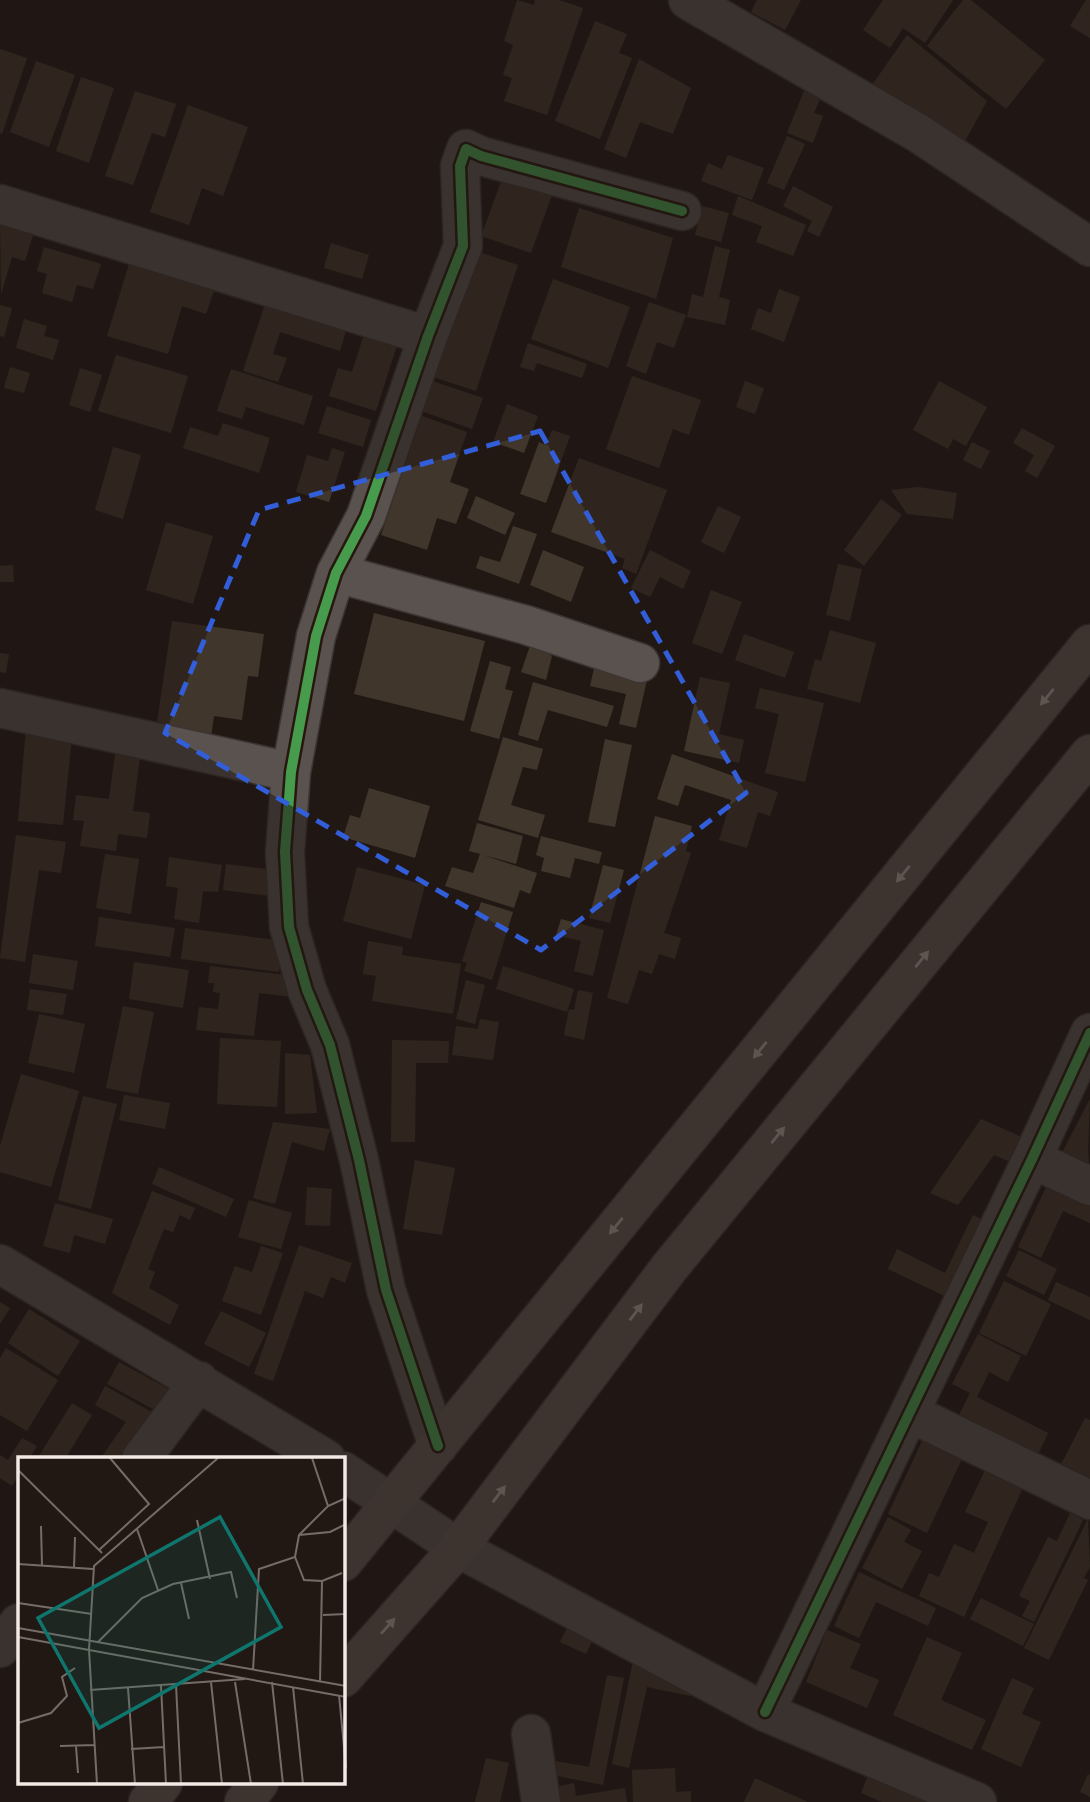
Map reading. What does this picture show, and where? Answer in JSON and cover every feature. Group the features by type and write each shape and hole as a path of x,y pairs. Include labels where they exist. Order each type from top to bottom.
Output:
{"main road":[{"path":"345,1560 1090,644"},
{"path":"345,1676 458,1548 669,1268 1090,754"},
{"path":"148,1802 162,1784"},
{"path":"244,1802 258,1784"}],"street":[{"path":"688,0 918,132 1090,247"},
{"path":"438,1446 386,1290 359,1160 330,1045 307,990 289,926 285,852 291,772 316,636 336,573 366,516 428,336 463,246 460,166 466,149 481,156 682,211"},
{"path":"0,204 428,336"},
{"path":"336,573 526,625 640,663"},
{"path":"0,708 291,772"},
{"path":"765,1712 1090,1033"},
{"path":"1032,1159 1090,1186"},
{"path":"0,1264 323,1457"},
{"path":"142,1457 199,1381"},
{"path":"910,1413 1090,1500"},
{"path":"345,1472 458,1548 765,1712 977,1802"},
{"path":"0,1648 18,1624"},
{"path":"531,1734 541,1802"}],"highlighted area":[{"path":"540,431 746,793 541,950 165,733 259,510"}],"building":[{"path":"517,0 534,5 535,0 559,0 583,8 547,115 504,101 512,78 503,75 513,45 504,41"},
{"path":"757,0 801,0 785,30 751,12"},
{"path":"883,0 953,0 925,43 903,28 890,48 863,30"},
{"path":"963,0 971,0 1045,60 1006,109 927,46"},
{"path":"1086,0 1090,0 1090,38 1070,26"},
{"path":"595,21 627,34 619,53 632,58 600,139 555,121"},
{"path":"907,35 987,101 965,141 870,88"},
{"path":"0,49 27,58 2,134 0,133"},
{"path":"639,59 691,88 673,134 640,122 626,158 604,149"},
{"path":"36,61 75,75 49,147 10,132"},
{"path":"81,77 114,88 89,163 56,151"},
{"path":"808,81 825,87 814,113 823,116 813,143 787,133"},
{"path":"135,91 176,104 165,137 152,133 133,185 105,176"},
{"path":"188,105 248,127 223,196 202,188 189,225 150,212"},
{"path":"787,136 805,144 784,190 767,183"},
{"path":"728,155 764,168 752,200 701,181 708,163 722,169"},
{"path":"504,174 553,192 531,253 481,236"},
{"path":"793,186 833,207 819,237 807,231 812,221 783,206"},
{"path":"738,196 806,225 793,256 756,242 762,226 732,215"},
{"path":"702,206 729,213 721,242 695,235"},
{"path":"579,208 673,238 656,299 561,267"},
{"path":"0,222 34,232 25,261 12,257 1,294"},
{"path":"331,243 369,255 362,279 324,268"},
{"path":"715,246 730,250 719,297 730,300 725,325 687,317 692,294 703,297"},
{"path":"44,247 101,264 93,289 77,285 72,302 42,293 47,274 37,271"},
{"path":"476,251 518,265 476,391 433,377"},
{"path":"129,264 214,290 206,314 182,306 168,354 107,336"},
{"path":"553,279 630,307 608,368 531,339"},
{"path":"779,289 800,297 784,342 751,329 758,308 771,313"},
{"path":"266,301 347,327 340,351 280,332 273,354 287,358 278,382 243,371"},
{"path":"649,302 686,315 674,348 657,342 646,374 626,366"},
{"path":"0,305 12,308 4,337 0,336"},
{"path":"24,319 47,326 44,336 59,340 53,360 16,348"},
{"path":"366,328 399,339 376,411 329,396 338,368 352,372"},
{"path":"528,343 587,364 582,378 537,363 534,371 520,367"},
{"path":"116,355 188,376 171,433 98,411"},
{"path":"10,367 30,373 24,393 4,388"},
{"path":"80,368 102,375 90,412 69,405"},
{"path":"231,369 313,396 304,425 246,407 242,419 217,411"},
{"path":"632,376 701,400 689,435 673,429 659,468 606,449"},
{"path":"432,381 483,398 472,429 421,411"},
{"path":"745,381 764,388 755,414 736,407"},
{"path":"939,381 987,407 966,446 953,439 948,449 913,430"},
{"path":"507,404 538,416 524,453 493,442"},
{"path":"327,406 371,420 363,447 318,433"},
{"path":"422,416 467,432 450,482 469,489 456,524 437,518 427,550 381,535"},
{"path":"223,423 270,438 259,473 183,448 190,427 218,436"},
{"path":"1022,428 1055,446 1037,478 1025,471 1034,455 1013,443"},
{"path":"552,430 570,436 546,503 520,494 539,442 546,445"},
{"path":"972,442 990,451 981,469 963,460"},
{"path":"113,447 141,455 123,519 95,510"},
{"path":"332,448 345,452 329,502 296,492 307,455 328,461"},
{"path":"579,458 667,490 636,574 622,568 625,559 551,532"},
{"path":"918,487 957,493 953,519 907,514 891,490"},
{"path":"476,496 515,513 505,535 467,518"},
{"path":"881,499 902,515 864,566 844,550"},
{"path":"718,506 741,517 724,553 701,542"},
{"path":"166,522 213,536 193,604 146,590"},
{"path":"513,526 537,534 519,584 476,568 480,556 500,562"},
{"path":"543,550 584,567 571,602 530,585"},
{"path":"650,550 691,571 683,589 660,577 650,597 631,588"},
{"path":"838,564 862,569 850,621 826,615"},
{"path":"13,565 14,582 0,582 0,566"},
{"path":"711,590 742,602 722,654 692,643"},
{"path":"374,613 485,641 464,721 354,694"},
{"path":"172,621 264,634 258,677 248,676 242,720 214,716 211,737 156,729"},
{"path":"830,630 876,643 860,703 807,689 815,659 821,661"},
{"path":"744,634 794,652 785,678 735,660"},
{"path":"532,640 552,656 546,680 521,672"},
{"path":"0,653 9,654 6,673 0,672"},
{"path":"490,661 511,667 505,689 513,691 499,739 470,731"},
{"path":"594,668 647,680 636,728 619,724 626,694 590,686"},
{"path":"700,677 730,683 719,734 744,740 739,763 684,751"},
{"path":"533,682 614,706 607,727 548,710 538,741 518,735"},
{"path":"760,688 824,703 805,782 765,773 779,714 755,708"},
{"path":"26,728 72,736 63,825 18,821"},
{"path":"503,737 543,749 537,770 523,767 511,805 545,815 538,838 478,820"},
{"path":"605,739 632,745 615,827 588,822"},
{"path":"115,754 140,757 133,811 150,813 147,838 118,834 116,851 80,846 84,821 73,820 76,795 109,799"},
{"path":"672,754 778,792 770,816 758,812 747,848 719,840 731,800 685,785 678,806 657,799"},
{"path":"369,788 430,806 415,858 343,837 350,815 360,818"},
{"path":"655,816 692,826 686,851 691,853 664,933 681,938 675,959 659,954 652,974 639,970 628,1004 607,998"},
{"path":"477,823 523,836 516,864 483,855 537,873 530,894 520,890 514,908 445,886 452,867 473,873 480,854 469,851"},
{"path":"16,835 66,842 61,873 39,870 25,962 0,958"},
{"path":"541,836 602,852 599,864 575,858 570,878 541,871 544,858 536,855"},
{"path":"105,854 139,859 131,914 96,908"},
{"path":"169,857 222,865 218,892 203,891 199,923 174,919 178,888 166,886"},
{"path":"226,864 281,871 278,897 223,890"},
{"path":"603,865 624,870 610,923 589,918"},
{"path":"357,867 425,885 411,939 343,921"},
{"path":"481,902 513,912 492,980 464,971 467,963 462,961"},
{"path":"99,917 175,928 170,957 95,946"},
{"path":"561,919 604,930 593,976 574,971 581,941 556,935"},
{"path":"185,928 283,941 279,972 181,959"},
{"path":"368,941 403,947 402,955 461,964 453,1014 372,1001 376,976 363,974"},
{"path":"33,954 78,961 73,990 29,983"},
{"path":"134,962 189,970 183,1008 129,999"},
{"path":"210,966 295,976 293,997 259,993 254,1036 196,1030 199,1007 218,1009 220,993 213,992 214,983 208,983"},
{"path":"503,966 574,989 567,1012 496,989"},
{"path":"466,980 485,985 475,1024 456,1019"},
{"path":"30,989 67,994 63,1015 27,1010"},
{"path":"578,990 593,993 584,1040 564,1035 569,1009 574,1010"},
{"path":"123,1006 154,1012 138,1094 106,1088"},
{"path":"39,1014 85,1024 74,1073 28,1063"},
{"path":"480,1019 499,1022 493,1060 452,1055 456,1026 478,1029"},
{"path":"220,1038 281,1041 277,1107 217,1104"},
{"path":"392,1040 449,1041 448,1063 416,1063 415,1142 391,1142"},
{"path":"285,1053 310,1055 317,1113 285,1114"},
{"path":"21,1074 79,1091 51,1187 0,1172 0,1146"},
{"path":"124,1095 170,1103 165,1129 119,1120"},
{"path":"83,1096 117,1104 91,1209 58,1200"},
{"path":"1090,1099 1088,1151 1090,1177 1058,1160"},
{"path":"981,1119 1031,1141 1019,1166 994,1155 958,1205 930,1193"},
{"path":"273,1122 330,1129 324,1151 292,1142 275,1204 253,1198"},
{"path":"415,1160 455,1168 442,1235 403,1229"},
{"path":"159,1167 234,1199 226,1217 152,1184"},
{"path":"1048,1183 1090,1203 1090,1223 1063,1211 1041,1258 1018,1247"},
{"path":"307,1187 332,1189 330,1226 305,1225"},
{"path":"152,1191 195,1208 190,1220 180,1215 173,1232 164,1229 148,1269 155,1272 149,1288 179,1305 170,1325 112,1293"},
{"path":"249,1200 292,1213 281,1249 238,1237"},
{"path":"55,1203 113,1219 105,1244 74,1235 70,1253 43,1246"},
{"path":"973,1215 990,1223 953,1300 888,1269 897,1249 945,1273"},
{"path":"299,1245 352,1263 345,1283 331,1277 323,1298 305,1291 273,1381 254,1374"},
{"path":"261,1246 283,1253 261,1315 222,1301 235,1266 252,1272"},
{"path":"1019,1250 1057,1269 1044,1295 1006,1276"},
{"path":"1004,1281 1051,1304 1026,1356 979,1333"},
{"path":"1056,1282 1090,1297 1090,1320 1048,1300"},
{"path":"0,1302 10,1308 0,1324"},
{"path":"29,1309 80,1341 58,1376 8,1343"},
{"path":"221,1311 266,1333 249,1367 204,1344"},
{"path":"978,1334 1021,1356 1008,1382 989,1372 977,1397 1048,1433 1033,1465 954,1425 970,1393 952,1384"},
{"path":"6,1348 58,1380 27,1431 0,1415 0,1358"},
{"path":"119,1362 174,1392 162,1414 107,1384"},
{"path":"105,1386 159,1416 130,1457 101,1457 126,1422 95,1405"},
{"path":"72,1403 92,1415 66,1457 38,1457"},
{"path":"1085,1418 1090,1420 1090,1496 1054,1478"},
{"path":"22,1438 37,1446 30,1457 18,1457 18,1477 12,1486 0,1478 0,1455 8,1460"},
{"path":"923,1439 963,1457 927,1533 888,1514"},
{"path":"987,1466 1025,1483 964,1617 919,1596 929,1573 939,1577 954,1544 974,1553 988,1522 965,1512"},
{"path":"1070,1513 1083,1520 1034,1622 1022,1616 1030,1601 1019,1596 1048,1537 1057,1541"},
{"path":"888,1517 911,1530 904,1542 922,1551 902,1589 862,1568"},
{"path":"1088,1519 1090,1567 1084,1578 1088,1580 1049,1660 1024,1648"},
{"path":"859,1572 936,1608 928,1626 876,1602 859,1638 834,1626"},
{"path":"981,1598 1034,1624 1023,1646 970,1619"},
{"path":"568,1626 594,1637 586,1654 560,1642"},
{"path":"827,1630 861,1644 850,1668 879,1680 867,1708 806,1682"},
{"path":"927,1637 962,1653 941,1700 986,1720 972,1750 893,1715"},
{"path":"633,1661 694,1675 690,1696 647,1687 629,1768 612,1764"},
{"path":"607,1675 624,1678 603,1785 547,1774 550,1760 589,1767"},
{"path":"1012,1678 1034,1688 1022,1714 1041,1722 1021,1767 981,1749"},
{"path":"486,1758 509,1763 500,1802 475,1802"},
{"path":"872,1765 928,1802 882,1802 861,1793"},
{"path":"675,1768 676,1792 691,1791 691,1802 633,1802 632,1770"},
{"path":"1088,1774 1090,1775 1090,1797 1080,1792"},
{"path":"755,1778 808,1802 744,1802"},
{"path":"574,1783 576,1796 625,1788 627,1802 554,1802 551,1788"}],"cycle path":[{"path":"438,1446 386,1290 359,1160 330,1045 307,990 289,927 285,852 291,772 316,636 336,573 366,516 428,336 463,246 460,166 466,149 481,156 682,211"},
{"path":"765,1712 1090,1033"}]}
